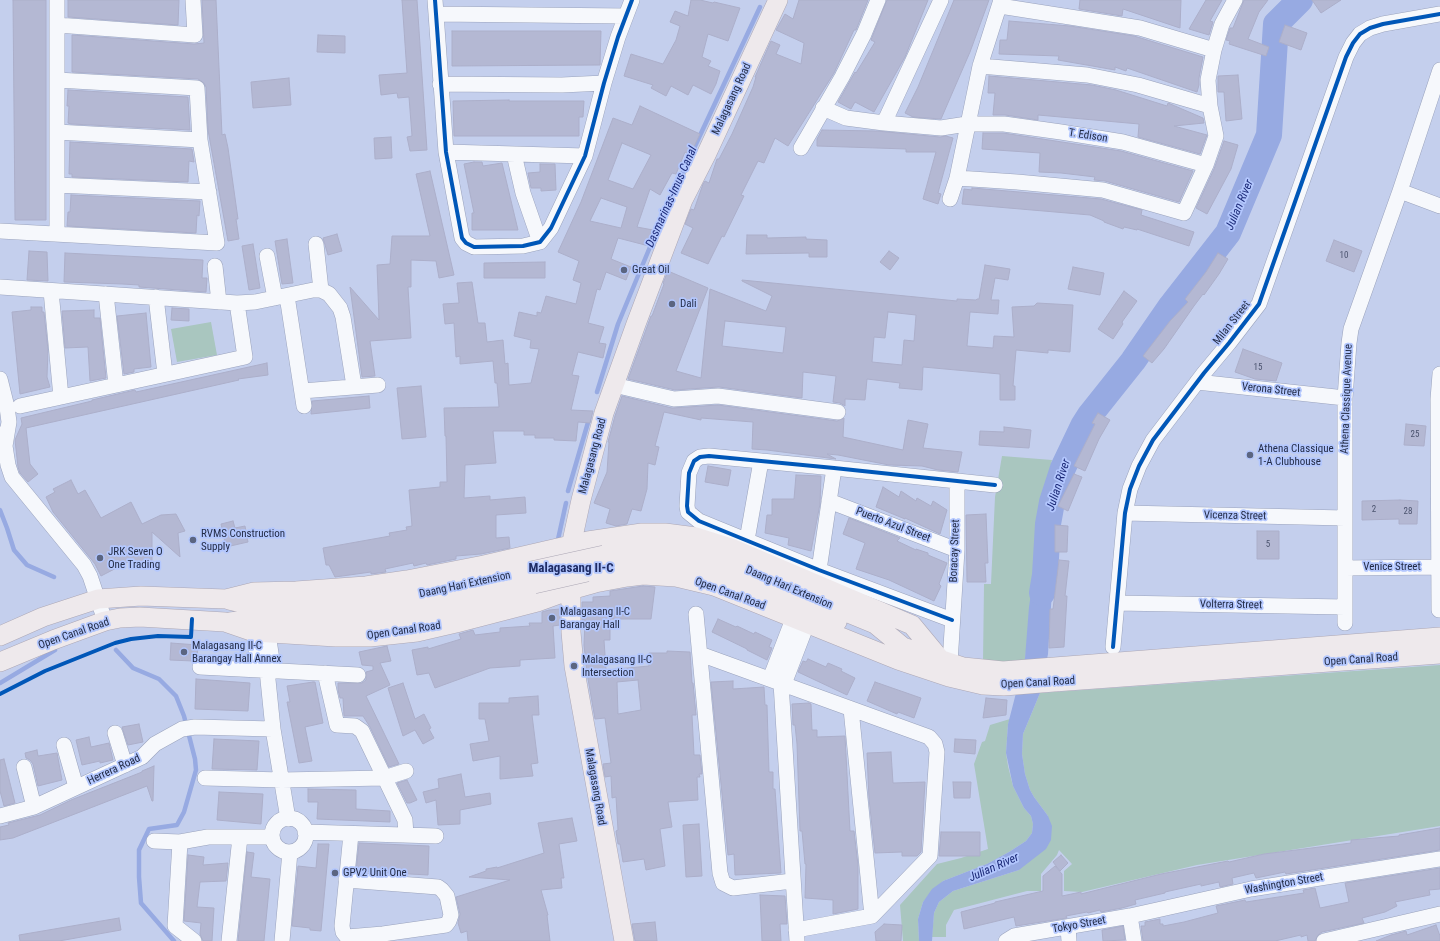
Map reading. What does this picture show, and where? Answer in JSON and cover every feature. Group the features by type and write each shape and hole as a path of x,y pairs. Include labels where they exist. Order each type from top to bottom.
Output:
{"main road":[{"name":"Malagasang Road","path":"624,941 576,681 570,632 572,546 581,500 604,413 636,324 683,200 706,155 778,0"},
{"path":"0,636 43,617 98,599 141,596 226,599 254,592 296,591 366,586 407,580 484,565 572,546 588,541 642,533 665,533 683,535 731,548 912,625 945,661"},
{"name":"Daang Hari Extension","path":"226,599 254,606 367,603 532,578 606,561 643,547 669,548 699,552 758,574 875,624 903,647 1003,679"},
{"name":"Daang Hari Extension","path":"606,561 662,561 691,565 705,569 870,636 905,662"},
{"name":"Open Canal Road","path":"0,662 53,640 105,621 120,618 140,617 225,622 261,633 356,638 417,632 498,613 595,583 627,577 661,575 714,586 905,662 960,680 983,685 1003,679 1440,637"},
{"name":"Daang Hari Extension","path":"225,622 254,619 338,621 376,620 414,615 453,606 532,578"},
{"name":"Open Canal Road","path":"1053,675 1440,654"}],"street":[{"path":"57,0 57,234"},
{"path":"57,25 195,35 193,0"},
{"path":"626,16 435,7 446,152 462,238 466,243 474,247 523,246 540,242 551,228 585,156 604,83 632,0"},
{"path":"801,148 864,34 878,0"},
{"path":"884,123 941,0"},
{"path":"958,178 1102,190 1184,213 1206,165 1216,136 1210,106 1208,80 1214,50 1222,24 1236,0"},
{"path":"950,200 958,178 967,124 980,66 1001,3 1140,28 1214,50"},
{"name":"Milan Street","path":"1113,647 1125,513 1130,489 1153,440 1259,304 1346,57 1353,43 1360,34 1370,28 1383,24 1440,14"},
{"path":"980,66 1087,75 1138,85 1210,106"},
{"name":"Athena Classique Avenue","path":"1345,623 1345,398 1351,329 1400,191 1440,70"},
{"path":"0,231 217,243 200,140 197,88 57,80"},
{"path":"440,84 562,85 604,83"},
{"name":"T. Edison","path":"823,108 846,118 884,123 941,128 967,124 1004,124 1123,142 1206,165"},
{"path":"57,132 200,140"},
{"path":"446,152 585,156"},
{"path":"514,154 523,193 540,242"},
{"path":"57,185 209,192"},
{"path":"1400,191 1440,206"},
{"path":"316,244 321,290"},
{"path":"267,256 281,297 304,406"},
{"path":"215,266 219,302"},
{"path":"0,288 219,302 255,302 313,290 321,290 329,294 340,308 343,317 354,386"},
{"path":"51,291 61,397"},
{"path":"106,294 116,385"},
{"path":"156,297 165,374"},
{"path":"20,406 245,357 237,302"},
{"path":"1439,610 1440,567 1438,399 1440,374"},
{"path":"0,379 8,407 9,422 2,440 12,477 84,565 90,576 105,621"},
{"name":"Verona Street","path":"1197,382 1345,398"},
{"path":"302,391 378,385"},
{"path":"614,385 674,399 718,396 838,412"},
{"path":"952,620 819,570 699,521 688,512 686,500 689,473 694,461 709,456 995,485"},
{"path":"747,540 761,461"},
{"path":"819,570 834,468"},
{"name":"Boracay Street","path":"945,661 952,620 956,550 956,481"},
{"name":"Puerto Azul Street","path":"829,501 956,550"},
{"name":"Vicenza Street","path":"1125,513 1345,518"},
{"name":"Venice Street","path":"1345,568 1440,567"},
{"name":"Volterra Street","path":"1117,603 1345,607"},
{"path":"696,614 720,873 723,883 733,888 792,881"},
{"path":"700,654 778,682 851,709 929,737 935,744 937,752 930,856 872,916 796,935 778,682 800,621"},
{"path":"261,633 257,659 267,670 273,729 288,818"},
{"path":"200,667 358,675"},
{"path":"326,673 337,725 355,726 362,731 405,820 406,835"},
{"path":"851,709 872,916"},
{"name":"Herrera Road","path":"0,816 34,807 142,757 155,744 189,728 273,729"},
{"path":"115,733 125,764"},
{"path":"64,745 76,787"},
{"path":"24,767 34,807"},
{"path":"205,778 282,780 384,778 406,771"},
{"path":"288,818 301,824 306,832 304,843 296,850 290,852 276,846 272,837 274,827 278,822 288,818"},
{"path":"306,832 436,836"},
{"path":"346,880 438,887 447,896 451,914 449,921 446,925 384,937 347,937 343,932 342,926 346,880 350,834"},
{"path":"154,841 180,842 208,837 272,837"},
{"path":"229,941 240,837"},
{"path":"180,842 175,926 194,941"},
{"path":"282,941 290,852"},
{"name":"Washington Street","path":"1130,916 1251,889 1440,858"},
{"path":"1324,941 1440,914"},
{"path":"1130,916 1134,941"},
{"name":"Tokyo Street","path":"1006,941 1014,936 1068,934 1130,916"}],"green space":[{"path":"211,322 217,355 177,362 171,329"},
{"path":"1002,456 1052,460 1039,520 1025,661 983,662 984,584 991,584 995,497"},
{"path":"1440,665 1440,826 1197,865 1082,892 1064,891 1064,871 1072,864 1059,850 1057,855 1041,874 1041,891 1027,891 954,910 946,925 946,937 932,937 934,913 939,902 953,891 1019,870 1048,816 1030,790 1025,774 1022,754 1023,734 1040,693"},
{"path":"1010,719 1008,724 1006,753 1008,766 1013,786 1024,808 1031,816 1033,824 1032,833 1026,841 987,864 943,881 923,902 918,919 919,941 903,941 900,905 937,864 988,849 974,764 982,742 985,741 990,725"}],"water":[{"path":"1036,559 1054,559 1048,654 1040,693 1023,734 1022,754 1025,774 1030,790 1048,816 1052,826 1051,840 1046,849 1019,870 953,891 939,902 934,913 932,941 919,941 918,919 923,902 932,889 943,881 987,864 1009,852 1026,841 1032,833 1033,824 1031,816 1024,808 1013,786 1006,753 1008,724 1025,658 1029,607"}],"building":[{"path":"13,0 46,0 46,220 15,220"},
{"path":"68,0 179,0 178,25 68,17"},
{"path":"202,0 216,0 222,135 225,134 228,148 238,219 236,219 239,239 228,241 208,130 206,87 204,83 198,79 72,72 72,35 194,44 204,43"},
{"path":"402,0 417,0 427,150 410,151 407,137 412,136 409,97 398,98 397,93 381,95 379,75 407,73"},
{"path":"691,0 714,2 740,8 728,41 708,34 702,57 711,61 708,66 720,71 711,94 693,85 688,95 671,86 666,96 651,88 653,85 624,76 631,54 663,64 676,40 680,26 670,22 675,11 688,16"},
{"path":"799,0 868,0 856,30 854,30 834,73 788,146 775,138 764,163 758,161 741,195 744,196 724,237 722,236 708,264 681,253 693,228 685,224 691,209 694,210 703,184 705,181 709,183 717,159 719,159 732,134 771,41 780,45 776,54 801,64 804,43 776,30 785,14 793,19"},
{"path":"887,0 928,0 905,57 874,112 855,102 851,109 838,102 855,72 856,73 875,42 871,40"},
{"path":"954,0 989,0 970,52 941,119 913,117 905,113 918,87"},
{"path":"1080,0 1181,0 1180,28 1123,9 1122,16 1079,9"},
{"path":"1206,0 1222,0 1210,21 1213,22 1209,35 1189,29"},
{"path":"1244,0 1268,0 1259,12 1248,39 1269,47 1266,56 1229,44 1230,41 1226,40 1230,28 1233,28"},
{"path":"1312,0 1341,0 1321,13"},
{"path":"1009,21 1070,26 1134,36 1203,57 1197,92 1127,68 1126,71 1115,67 1115,70 1058,60 1059,56 999,54 1000,40 1007,40"},
{"path":"1285,25 1307,33 1301,50 1279,42"},
{"path":"452,31 601,31 600,65 452,66"},
{"path":"318,35 345,36 345,53 317,52"},
{"path":"1238,75 1242,119 1226,121 1224,92 1218,92 1218,76"},
{"path":"989,76 1092,85 1116,90 1167,106 1168,103 1203,118 1204,123 1174,126 1207,135 1200,154 1138,137 1139,124 1038,115 1038,120 1005,115 993,115 995,93 988,93"},
{"path":"289,78 291,105 253,108 251,82"},
{"path":"68,90 188,97 190,130 71,124 68,123"},
{"path":"453,101 584,101 583,117 579,117 579,136 454,136"},
{"path":"640,106 700,134 690,155 685,152 676,174 672,173 660,195 650,189 637,227 653,230 649,246 618,238 611,259 631,267 626,280 606,272 600,290 597,289 588,323 604,327 599,343 606,344 603,358 578,352 572,375 579,376 571,410 593,411 590,423 578,422 576,441 554,440 554,438 535,438 535,435 524,435 524,431 493,431 496,463 465,465 464,498 490,496 490,500 525,497 526,513 496,515 496,538 509,537 510,548 481,554 456,556 456,559 427,565 426,563 414,566 413,563 385,569 386,572 371,574 371,572 335,577 329,565 326,565 323,548 390,536 389,533 407,530 406,527 412,526 409,490 440,487 440,482 447,482 444,408 499,407 493,361 460,364 460,356 456,357 454,323 445,324 443,304 459,303 457,283 472,282 478,323 485,323 487,342 503,340 505,364 508,363 509,385 531,383 539,349 530,348 531,340 514,336 519,312 537,316 537,312 541,313 546,296 576,304 581,283 573,280 579,261 558,252 581,202 613,118 632,125","holes":["622,143 651,155 633,189 608,180","601,198 627,207 621,228 590,221"]},
{"path":"822,130 877,131 940,137 946,136 953,138 938,193 941,194 938,204 923,199 936,152 906,152 906,149 817,146 817,139"},
{"path":"983,133 1003,133 1121,151 1193,171 1179,202 1105,181 1094,180 1095,177 1039,172 1040,153 982,149"},
{"path":"391,137 392,158 375,159 374,138"},
{"path":"1224,141 1238,145 1231,169 1207,214 1196,208 1214,169"},
{"path":"70,142 192,149 194,162 189,161 188,182 72,177 72,174 69,174"},
{"path":"482,162 483,166 502,163 518,230 472,230 472,213 474,213 464,164"},
{"path":"540,164 555,164 556,190 541,191 541,188 531,188 528,173 540,172"},
{"path":"430,171 454,275 439,278 436,261 411,260 411,287 408,287 411,338 370,341 375,376 362,377 350,287 379,320 377,265 390,264 392,236 430,236 416,174"},
{"path":"972,188 1101,199 1142,210 1141,215 1194,232 1189,246 1137,229 1124,227 1123,229 1090,215 962,204 964,189 972,190"},
{"path":"71,195 200,201 199,216 197,215 196,233 67,226"},
{"path":"337,234 342,251 328,255 323,238"},
{"path":"747,235 767,235 767,238 806,237 806,239 827,240 827,257 809,257 809,253 746,254"},
{"path":"287,239 293,283 282,284 275,241"},
{"path":"1334,240 1362,251 1354,272 1326,261"},
{"path":"253,244 260,288 249,290 242,246"},
{"path":"29,251 47,252 48,281 27,280"},
{"path":"889,251 899,258 890,270 880,262"},
{"path":"65,253 203,260 202,278 207,278 206,292 139,287 139,285 64,282"},
{"path":"1218,253 1228,259 1219,274 1152,363 1143,356 1170,321 1188,302 1185,299 1206,272"},
{"path":"545,262 545,278 484,278 484,263"},
{"path":"985,265 1010,269 1008,280 995,278 991,300 999,300 998,314 970,312 967,346 993,348 994,336 1014,337 1012,307 1034,306 1037,303 1073,305 1070,352 1048,350 1048,353 1016,350 1013,386 1015,386 1015,400 1000,400 1000,374 923,367 922,390 899,388 900,383 867,379 865,400 845,399 845,406 840,403 833,402 836,376 803,372 802,398 719,387 675,390 628,379 668,271 708,288 676,371 701,378 710,289 766,311 772,296 742,280 957,301 957,299 979,299","holes":["888,312 916,315 914,341 904,340 902,365 872,362 874,337 885,338","725,321 786,327 783,353 722,346"]},
{"path":"1073,267 1104,273 1100,295 1068,289"},
{"path":"1124,291 1137,301 1122,322 1123,324 1113,339 1098,329"},
{"path":"31,307 42,307 42,312 44,312 48,350 47,377 50,387 20,394 12,312 31,310"},
{"path":"172,308 189,309 189,321 171,320"},
{"path":"94,310 94,318 100,318 106,378 90,381 88,347 65,348 62,311"},
{"path":"146,313 151,367 134,369 134,372 124,374 117,316"},
{"path":"1243,349 1282,363 1276,381 1255,379 1235,372"},
{"path":"267,363 268,375 238,379 239,380 26,428 30,464 38,474 28,482 20,473 15,440 22,424 21,418 135,390 136,392"},
{"path":"421,386 426,437 402,439 397,388"},
{"path":"369,396 370,408 311,414 312,401"},
{"path":"622,396 672,408 718,405 837,421 844,418 843,437 903,450 908,420 928,424 923,448 962,452 958,472 938,470 922,466 889,465 838,455 827,454 836,459 752,449 753,422 701,418 701,420 664,412 655,446 659,447 655,465 648,463 647,489 641,511 632,509 627,524 616,526 606,523 610,509 594,503 607,472 608,442"},
{"path":"1098,413 1110,420 1099,439 1085,471 1074,466 1095,424 1092,423"},
{"path":"1406,424 1426,426 1424,446 1404,445"},
{"path":"1004,427 1031,430 1029,448 979,445 980,431 1004,432"},
{"path":"708,466 731,470 728,486 705,482"},
{"path":"1074,474 1082,477 1068,511 1058,506"},
{"path":"796,475 821,476 820,504 811,551 788,545 789,538 765,533 767,515 772,515 772,499 794,499"},
{"path":"71,480 78,494 85,490 101,518 131,502 142,524 161,515 176,514 185,531 178,533 180,557 152,532 152,568 130,568 130,561 101,576 95,564 53,512 46,497 55,492 53,489"},
{"path":"883,487 899,497 901,491 916,501 917,498 931,506 933,501 947,510 940,534 876,507"},
{"path":"1362,501 1418,501 1417,524 1399,524 1399,519 1362,520"},
{"path":"986,514 988,563 985,563 986,582 967,582 966,515"},
{"path":"849,518 898,537 900,538 897,541 916,550 928,553 928,555 947,563 939,584 941,586 934,601 889,580 856,569 865,543 843,534"},
{"path":"233,521 235,528 245,526 248,542 226,547 221,524"},
{"path":"1055,525 1068,526 1067,552 1055,552"},
{"path":"1257,531 1279,531 1279,559 1257,559"},
{"path":"1059,560 1069,561 1065,596 1067,596 1064,647 1049,648 1050,609 1053,609"},
{"path":"643,586 655,587 651,619 610,619 610,640 604,640 606,670 649,666 649,653 667,653 667,651 690,652 696,715 692,715 694,755 700,755 702,774 699,774 700,777 697,777 698,800 668,802 672,827 660,829 665,866 646,870 644,859 623,862 616,831 618,830 616,797 612,798 611,776 605,777 603,764 611,763 605,718 595,719 587,673 584,645 585,620 582,620 582,602 593,602 593,597 610,596 610,591","holes":["638,680 641,710 618,714 617,682"]},
{"path":"560,609 560,625 553,626 555,658 520,660 520,666 490,668 435,688 429,673 417,675 412,650 428,647 428,649 461,639 459,634 473,630 475,635 500,632 500,628 530,626 529,623 542,623 542,612"},
{"path":"718,619 754,634 755,632 772,640 769,647 772,648 767,660 712,632"},
{"name":"Malagasang II-C Barangay Hall Annex","path":"171,643 198,645 197,659 193,661 170,660"},
{"path":"387,646 391,661 380,663 390,685 366,696 399,764 389,767 370,727 363,716 344,716 343,698 340,698 338,690 338,683 362,683 366,680 366,672 373,670 373,666 362,665 359,652"},
{"path":"808,659 826,667 828,663 842,669 841,671 855,678 847,695 798,672 803,661 806,662"},
{"path":"196,679 250,683 248,711 195,709"},
{"path":"733,681 733,689 764,687 765,705 767,705 769,772 773,772 773,789 775,789 781,873 735,875 734,854 728,855 711,682"},
{"path":"315,682 323,723 305,727 312,761 299,763 287,702 290,702 287,686"},
{"path":"875,682 921,698 914,718 898,712 897,714 867,701"},
{"path":"403,683 415,719 424,714 431,728 429,729 434,738 423,744 415,730 403,736 388,688"},
{"path":"538,696 539,715 532,715 538,763 531,764 533,776 500,779 500,756 473,761 470,744 489,741 485,719 479,719 479,703 509,703 509,698"},
{"path":"986,698 1007,700 1006,715 983,718"},
{"path":"792,704 811,704 812,730 817,730 817,737 845,736 850,831 854,831 858,865 858,909 833,914 833,900 805,898 806,864 802,831 800,831 797,744 795,725 793,725"},
{"path":"139,724 143,742 128,745 122,727"},
{"path":"89,737 91,747 109,743 113,760 82,765 76,740"},
{"path":"214,739 259,741 257,770 212,769"},
{"path":"955,739 976,740 975,754 954,752"},
{"path":"37,750 38,756 57,753 62,780 38,786 33,764 26,758 25,753"},
{"path":"891,752 893,783 925,782 921,852 917,856 902,856 902,852 875,853 869,799 867,753"},
{"path":"4,759 15,803 4,806 0,791 0,760"},
{"path":"154,766 153,801 147,786 13,838 0,840 0,827 9,825 8,823 40,815 71,800"},
{"path":"461,774 465,797 490,793 491,804 460,810 460,824 438,825 436,800 426,803 423,792 439,788 438,779"},
{"path":"407,780 417,800 410,803 407,803 397,783"},
{"path":"953,782 971,782 970,798 954,798"},
{"path":"308,789 356,790 356,809 390,811 390,822 317,819 318,802 308,802"},
{"path":"219,792 263,794 261,824 217,820"},
{"path":"572,818 577,841 559,844 564,878 561,878 562,888 541,890 548,915 550,941 468,941 467,931 461,933 458,923 460,914 456,897 510,880 469,877 486,871 486,869 497,868 544,853 538,823"},
{"path":"699,824 702,876 686,877 683,825"},
{"path":"1440,828 1440,850 1286,874 1285,872 1256,878 1254,873 1232,878 1233,884 1220,887 1219,882 1201,886 1201,884 1135,900 1136,904 1122,908 1101,912 1100,910 1087,912 1066,916 1067,918 1016,926 1014,917 964,929 961,912 995,902 1043,891 1043,876 1055,866 1062,874 1062,896 1081,892 1081,894 1161,874 1264,854 1351,843 1351,840 1399,836"},
{"path":"941,832 980,832 980,856 939,856"},
{"path":"359,843 429,846 428,875 356,871"},
{"path":"318,844 329,844 321,931 292,926 298,866 316,868"},
{"path":"247,852 254,853 251,877 270,879 264,941 238,941"},
{"path":"188,855 204,857 203,865 228,863 226,881 200,882 197,907 214,908 212,941 203,941 200,934 201,923 184,921"},
{"path":"1061,855 1068,863 1060,871 1053,862"},
{"path":"1440,868 1440,889 1429,890 1430,895 1395,902 1397,906 1385,912 1362,918 1364,923 1322,932 1318,935 1315,941 1308,941 1307,935 1301,937 1301,935 1275,941 1143,941 1141,926 1145,926 1145,922 1160,919 1160,924 1163,924 1163,926 1184,922 1218,913 1216,906 1245,900 1246,902 1304,893 1303,890 1315,888 1320,908 1349,902 1345,883"},
{"path":"760,895 785,896 787,924 780,924 781,941 762,941"},
{"path":"119,918 121,930 59,941 20,941 19,935"},
{"path":"655,922 657,941 635,941 632,924"},
{"path":"884,924 902,925 901,941 876,941 875,932"},
{"path":"1436,925 1440,936 1440,941 1376,941 1406,931 1407,935"},
{"path":"1123,926 1125,940 1103,941 1102,930"}],"waterway":[{"name":"Julian River","path":"1042,593 1045,575 1048,524 1052,502 1063,468 1083,426 1090,415 1133,361 1171,306 1228,233 1269,135 1276,24 1300,0"},
{"name":"Dasmarinas-Imus Canal","path":"597,392 618,324 667,206 760,7"},
{"name":"Dasmarinas-Imus Canal","path":"568,491 589,419"},
{"name":"Dasmarinas-Imus Canal","path":"557,544 566,503"},
{"path":"0,510 14,550 27,565 54,577"},
{"path":"0,683 55,650"},
{"path":"116,650 133,668 159,679 176,696 184,716 195,759 196,770 184,812 177,825 149,829 139,850 141,903 174,941"}],"cycle path":[{"path":"435,0 446,152 462,238 466,243 474,247 523,246 540,242 551,228 585,156 604,83 618,37 632,0"},
{"path":"1113,647 1125,513 1130,489 1139,466 1153,440 1259,304 1346,57 1353,43 1360,34 1370,28 1383,24 1440,14"},
{"path":"952,620 819,570 699,521 688,512 689,473 694,461 700,457 709,456 995,485"},
{"path":"0,694 45,671 115,643 131,639 158,636 191,637 192,619"}],"place":[{"name":"Great Oil","path":"624,270"},
{"name":"Dali","path":"672,304"},
{"name":"Athena Classique 1-A Clubhouse","path":"1250,455"},
{"name":"RVMS Construction Supply","path":"193,540"},
{"name":"JRK Seven O One Trading","path":"100,558"},
{"name":"Malagasang II-C Barangay Hall","path":"552,618"},
{"name":"Malagasang II-C Barangay Hall Annex","path":"184,652"},
{"name":"Malagasang II-C Intersection","path":"574,666"},
{"name":"GPV2 Unit One","path":"335,873"}],"district":[{"name":"Malagasang II-C","path":"571,569"}]}
